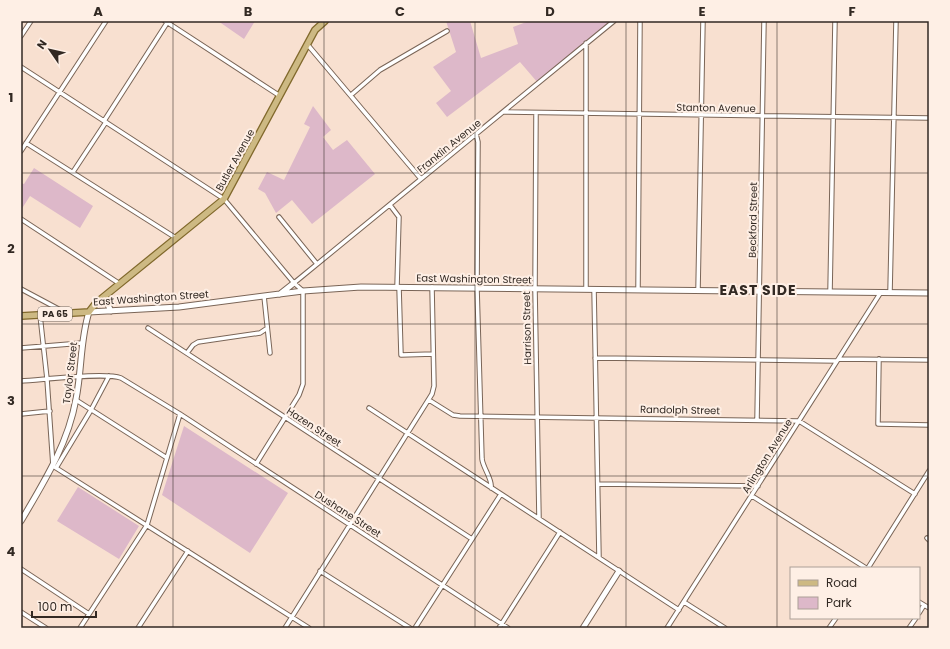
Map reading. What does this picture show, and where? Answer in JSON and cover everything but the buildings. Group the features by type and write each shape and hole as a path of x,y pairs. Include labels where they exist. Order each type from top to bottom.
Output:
{"main road":[{"name":"Butler Avenue","path":"90,312 104,297 224,199 307,44 315,30 325,21"},
{"path":"280,294 294,283"},
{"name":"East Washington Street","path":"21,316 179,307 303,291 347,287 929,293"},
{"path":"104,297 112,311"},
{"name":"Taylor Street","path":"21,521 55,467 69,428 76,400 82,344 90,312"},
{"path":"583,628 619,571"}],"street":[{"path":"21,36 31,21"},
{"path":"21,151 106,21"},
{"name":"Franklin Avenue","path":"294,283 614,21"},
{"path":"638,290 640,21"},
{"path":"698,290 703,21"},
{"name":"Beckford Street","path":"757,420 764,21"},
{"path":"830,292 834,21"},
{"path":"890,292 896,21"},
{"path":"73,172 166,22 280,96"},
{"path":"350,95 380,70 447,31"},
{"path":"586,43 586,289"},
{"path":"307,44 421,179"},
{"path":"21,67 224,199 294,283 303,291 303,384 299,395 256,464"},
{"name":"Stanton Avenue","path":"503,112 536,114 929,118"},
{"name":"Harrison Street","path":"536,114 535,289 539,518"},
{"path":"476,134 478,142 477,288 480,416 482,459 485,471 491,482 491,488"},
{"path":"26,143 176,238"},
{"path":"390,205 399,217 398,287 401,355 433,354"},
{"path":"279,217 317,264"},
{"path":"21,219 120,284"},
{"path":"284,628 429,400 433,389 432,288"},
{"path":"21,289 66,314"},
{"path":"594,289 599,557"},
{"name":"Arlington Avenue","path":"667,628 881,292"},
{"path":"264,296 266,329 270,353"},
{"path":"40,315 55,467 309,628"},
{"name":"Hazen Street","path":"148,328 472,539"},
{"path":"187,353 193,345 198,342 262,333 266,329"},
{"path":"21,348 82,344"},
{"path":"595,358 929,360"},
{"path":"879,359 878,424 929,425"},
{"name":"Dushane Street","path":"21,381 109,376 121,378 180,414 508,628"},
{"name":"Taylor Street","path":"55,467 91,410 109,376"},
{"path":"76,400 167,458"},
{"name":"Randolph Street","path":"429,400 456,416 799,421"},
{"path":"368,408 679,610"},
{"path":"21,414 50,411"},
{"path":"80,628 147,525 180,414"},
{"path":"799,421 915,494"},
{"path":"868,567 929,471"},
{"path":"598,484 758,486"},
{"path":"415,628 501,494"},
{"path":"752,496 865,567"},
{"path":"499,628 560,532"},
{"path":"138,628 188,551"},
{"path":"21,569 89,614"},
{"path":"320,571 410,628"},
{"path":"684,602 725,628"},
{"path":"920,603 929,608"},
{"path":"920,611 924,605"},
{"path":"21,612 46,628"},
{"path":"829,628 835,619"},
{"path":"909,628 915,619"}],"green space":[{"path":"218,21 255,21 244,39"},
{"path":"446,21 470,21 481,58 518,44 513,27 529,21 613,21 538,83 520,62 447,117 436,103 451,91 433,67 456,52"},
{"path":"313,106 331,130 323,137 333,150 347,140 375,174 312,224 292,200 276,213 265,193 258,189 267,172 284,180 310,127 304,124"},
{"path":"34,168 93,206 80,228 30,196 21,210 21,183 24,184"},
{"path":"184,426 288,493 250,553 162,495"},
{"path":"78,487 139,526 119,559 57,521"}],"district":[{"name":"EAST SIDE","path":"758,290"}]}
